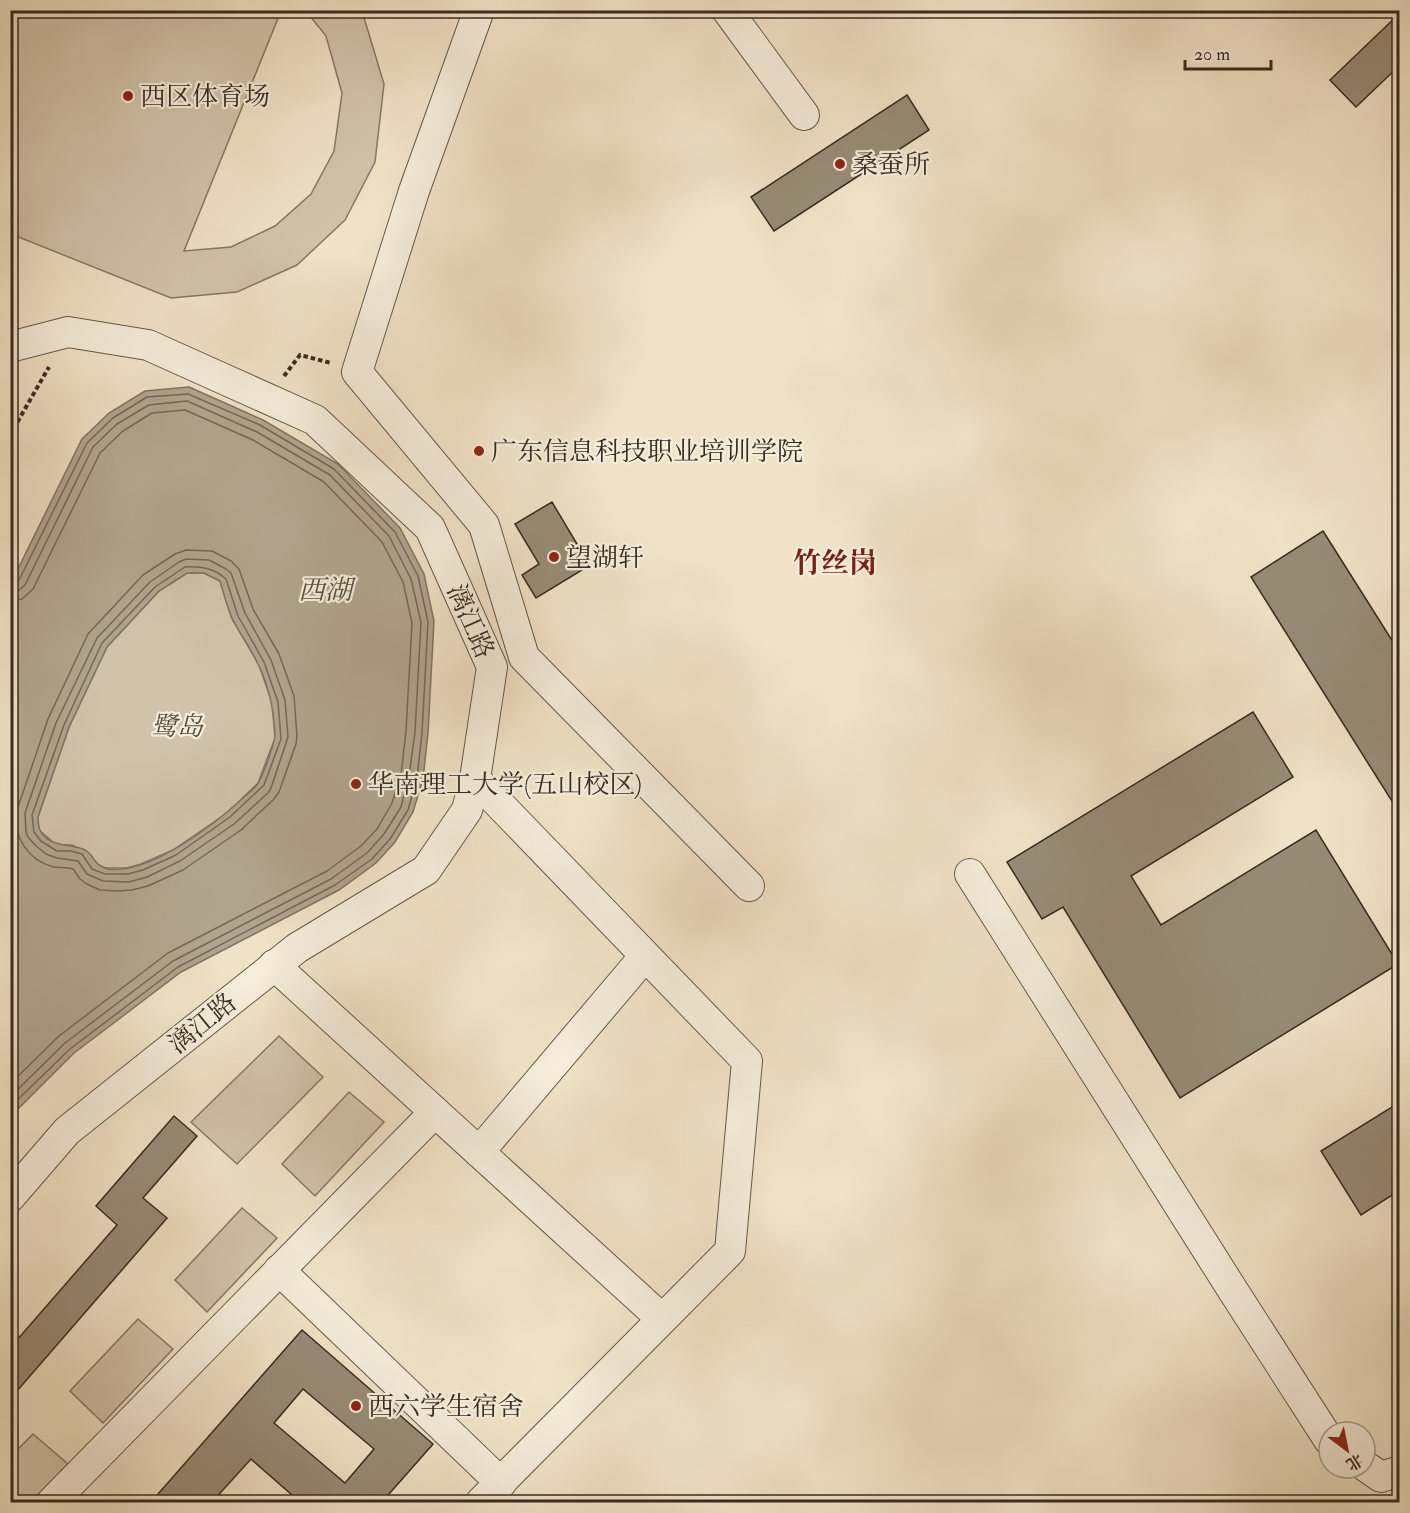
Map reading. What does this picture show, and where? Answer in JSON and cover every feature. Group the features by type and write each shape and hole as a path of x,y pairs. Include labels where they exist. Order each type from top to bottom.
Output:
{"street":[{"path":"479,10 414,191 357,372 484,525 524,657 749,886"},
{"path":"727,10 804,115"},
{"name":"漓江路","path":"10,347 68,332 148,345 315,420 430,528 492,668 475,779 467,810 426,870 297,948 274,966 67,1131 10,1197"},
{"path":"279,1270 491,1493 730,1251 747,1061 475,779"},
{"path":"970,874 1317,1422"},
{"path":"479,1152 645,956"},
{"path":"274,966 662,1319"},
{"path":"52,1503 435,1112"},
{"path":"1377,1474 1381,1477 1400,1471"}],"path":[{"path":"10,435 68,332"}],"green space":[{"name":"西区体育场","path":"10,11 281,11 184,251 231,247 275,226 311,194 334,151 342,93 326,36 306,11 362,11 384,84 375,162 345,220 297,265 237,292 171,298 11,234"},
{"name":"鹭岛","path":"187,573 204,573 220,581 232,619 259,665 272,703 275,738 258,783 227,813 173,850 127,868 106,868 96,864 91,855 72,845 59,845 53,842 39,830 38,817 69,727 107,647 159,591"},
{"path":"279,1036 323,1077 237,1164 191,1122"},
{"path":"349,1092 384,1122 315,1196 282,1164"},
{"path":"242,1208 277,1238 207,1312 175,1280"},
{"path":"138,1319 173,1349 103,1423 70,1391"},
{"path":"33,1434 68,1464 31,1502 11,1502 10,1457"}],"water":[{"name":"西湖","path":"189,387 263,420 338,464 400,528 424,574 434,621 423,779 413,812 395,842 376,863 339,890 181,972 74,1053 11,1116 11,583 82,439 109,413 145,391","holes":["187,573 204,573 220,581 231,615 265,681 272,707 275,735 269,758 256,786 198,834 180,846 142,864 124,869 108,869 99,865 85,850 57,844 47,839 39,829 38,817 69,727 107,647 159,591"]}],"building":[{"path":"1400,13 1400,65 1356,107 1330,80"},
{"name":"桑蚕所","path":"907,95 929,130 774,231 751,197"},
{"name":"望湖轩","path":"552,502 577,544 569,549 582,570 536,598 522,575 539,564 515,524"},
{"path":"1323,531 1400,653 1400,814 1251,577"},
{"path":"1253,712 1293,777 1131,876 1161,925 1316,830 1398,964 1180,1098 1063,907 1042,919 1007,862"},
{"path":"1400,1102 1400,1190 1361,1215 1321,1151"},
{"path":"174,1116 197,1136 143,1198 167,1218 10,1399 10,1348 117,1225 96,1206"},
{"name":"西六学生宿舍","path":"302,1330 433,1444 382,1502 300,1502 251,1459 212,1502 151,1502","holes":["303,1389 374,1449 345,1483 274,1423"]}],"place":[{"name":"西区体育场","path":"128,96"},
{"name":"桑蚕所","path":"840,164"},
{"name":"广东信息科技职业培训学院","path":"479,451"},
{"name":"望湖轩","path":"554,557"},
{"name":"华南理工大学(五山校区)","path":"356,784"},
{"name":"西六学生宿舍","path":"356,1406"}],"district":[{"name":"竹丝岗","path":"835,562"}]}
